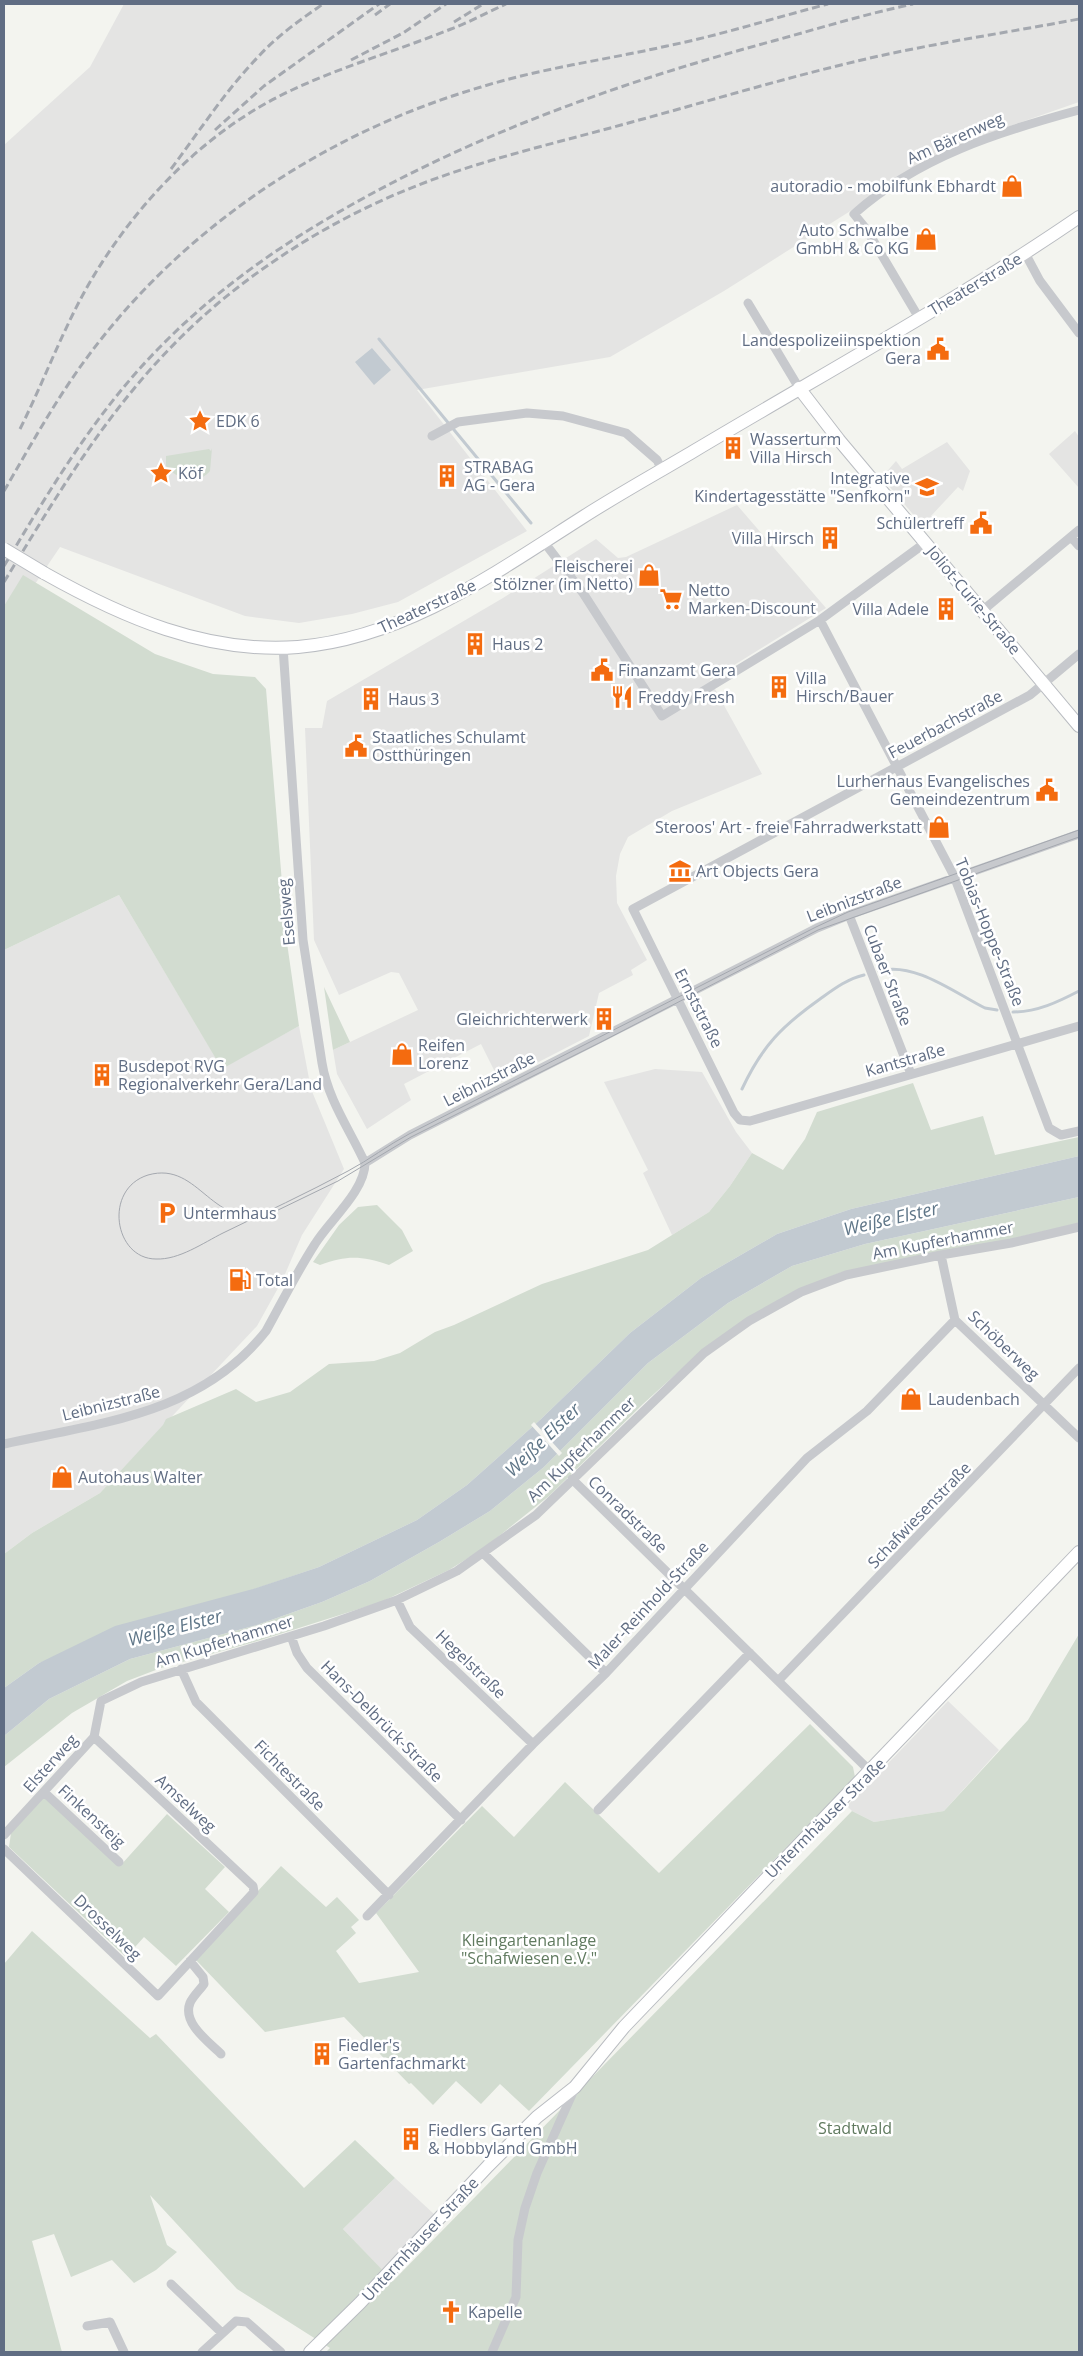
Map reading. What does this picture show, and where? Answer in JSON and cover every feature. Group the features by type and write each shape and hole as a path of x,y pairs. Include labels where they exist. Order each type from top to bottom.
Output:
{"main road":[{"name":"Theaterstraße","path":"4,549 86,597 162,629 191,638 227,644 283,648 320,644 382,628 423,612 469,588 662,470 919,318 1025,253 1079,216"},
{"name":"Joliot-Curie-Straße","path":"799,388 839,440 1079,726"},
{"name":"Untermhäuser Straße","path":"310,2352 360,2303 530,2124 575,2087 624,2027 871,1772 1079,1552"}],"street":[{"name":"Am Bärenweg","path":"919,318 867,230 854,214 876,194 894,182 948,154 1013,128 1079,110"},
{"path":"1025,253 1040,281 1079,332"},
{"name":"Joliot-Curie-Straße","path":"748,303 799,388"},
{"path":"432,436 458,422 541,413 582,421 626,433 657,460 662,470"},
{"path":"982,611 1079,530"},
{"path":"1072,537 1079,546"},
{"path":"544,542 583,593 662,716 820,620 925,543"},
{"name":"Tobias-Hoppe-Straße","path":"820,620 954,878 1049,1128 1061,1135 1079,1131"},
{"name":"Eselsweg","path":"283,648 303,940 322,1063 325,1080 338,1113 365,1163"},
{"name":"Feuerbachstraße","path":"633,909 1030,695 1079,654"},
{"name":"Leibnizstraße","path":"4,1444 149,1411 195,1392 220,1377 256,1344 266,1331 315,1243 354,1192 363,1174 365,1163 410,1135 817,928 849,914 1079,834"},
{"name":"Ernststraße","path":"633,909 734,1112 740,1120"},
{"name":"Cubaer Straße","path":"849,914 910,1074"},
{"name":"Kantstraße","path":"740,1120 750,1122 1079,1026"},
{"name":"Am Kupferhammer","path":"100,1702 142,1682 291,1636 397,1600 457,1571 536,1515 704,1353 749,1321 800,1292 846,1275 941,1254 1011,1243 1079,1227"},
{"name":"Schöberweg","path":"941,1254 955,1320 1079,1438"},
{"name":"Maler-Reinhold-Straße","path":"368,1916 533,1744 606,1673 683,1588 807,1458 867,1411 955,1320"},
{"name":"Schafwiesenstraße","path":"778,1681 1079,1368"},
{"name":"Conradstraße","path":"572,1479 871,1772"},
{"path":"483,1553 606,1673"},
{"name":"Hegelstraße","path":"397,1600 410,1627 533,1744"},
{"name":"Hans-Delbrück-Straße","path":"291,1636 297,1652 307,1668 461,1820"},
{"path":"598,1810 750,1654"},
{"name":"Fichtestraße","path":"181,1669 196,1702 389,1895"},
{"name":"Elsterweg","path":"4,1835 94,1736 100,1702"},
{"name":"Amselweg","path":"94,1736 253,1886 254,1892"},
{"name":"Finkensteig","path":"44,1792 120,1862"},
{"name":"Drosselweg","path":"4,1849 158,1996 254,1892"},
{"path":"190,1961 203,1977 204,1984 190,2002 188,2013 191,2022 220,2054"},
{"name":"Untermhäuser Straße","path":"492,2352 516,2297 518,2240 525,2208 537,2173 575,2087"},
{"path":"171,2284 222,2333"},
{"path":"87,2326 110,2318 124,2352"},
{"path":"202,2352 236,2321 247,2322 281,2352"}],"shaded area":[{"path":"124,4 1079,4 1079,102 953,146 724,291 610,357 417,390 527,531 398,602 352,614 299,623 245,616 60,547 4,630 4,145 90,67"},
{"path":"1075,431 1079,437 1079,488 1049,454"},
{"name":"Integrative Kindertagesstätte \"Senfkorn\"","path":"947,442 970,471 963,491 958,487 931,516 937,523 928,532 884,480 883,476 896,461 902,469"},
{"path":"737,505 826,608 710,680 762,774 672,811 628,837 620,854 616,876 617,903 647,960 631,970 633,975 599,993 589,1036 500,1082 481,1044 404,1084 411,1100 367,1129 337,1074 333,1050 418,1010 399,973 391,972 339,995 314,940 305,728 322,728 327,701 503,598 596,539 618,558 626,557"},
{"path":"119,895 222,1068 299,1026 311,1089 344,1169 302,1235 282,1281 257,1326 100,1493 32,1533 4,1554 4,950"},
{"path":"655,1069 702,1072 736,1132 752,1153 730,1186 709,1212 672,1235 643,1173 648,1170 604,1082"},
{"path":"948,1701 999,1750 944,1811 874,1822 852,1811 847,1806"},
{"path":"395,2178 435,2215 382,2270 343,2229"}],"green space":[{"path":"212,448 210,471 199,479 182,478 166,466 166,456 209,449 211,451"},
{"path":"23,575 155,654 213,674 255,677 266,689 287,943 299,1026 222,1069 119,895 4,950 4,606"},
{"path":"324,987 350,1042 333,1050"},
{"path":"913,1083 931,1130 983,1116 995,1155 1079,1137 1079,1156 851,1209 777,1234 701,1278 630,1333 541,1419 467,1485 417,1520 319,1567 39,1663 4,1688 4,1554 32,1533 100,1493 163,1425 166,1419 236,1389 256,1402 290,1392 329,1364 374,1361 400,1353 435,1332 542,1284 648,1250 709,1212 730,1186 752,1153 783,1170 805,1139 817,1112"},
{"path":"1079,1197 1079,1223 1011,1239 842,1272 791,1293 686,1365 643,1404 549,1496 484,1548 449,1570 381,1602 261,1640 161,1668 127,1681 72,1713 4,1767 4,1736 49,1699 130,1659 257,1625 322,1602 370,1581 490,1511 544,1467 648,1363 728,1303 792,1266 865,1244"},
{"path":"377,1205 402,1230 413,1251 389,1265 362,1258 347,1258 320,1265 313,1262 339,1225 358,1207"},
{"name":"Stadtwald","path":"1079,1634 1079,2352 326,2352 330,2348 237,2289 150,2195 167,2245 177,2252 156,2270 134,2283 112,2260 71,2277 54,2234 32,2241 62,2352 4,2352 4,1964 32,1931 150,2038 156,2034 304,2188 355,2140 395,2178 343,2229 393,2281 852,1811 874,1822 944,1811 1028,1720"},
{"name":"Kleingartenanlage \"Schafwiesen e.V.\"","path":"810,1724 853,1767 855,1777 529,2111 500,2084 481,2104 456,2081 433,2105 411,2083 409,2084 344,2017 265,2032 195,1959 281,1866 326,1907 337,1897 359,1920 351,1927 356,1933 336,1951 359,1983 419,1972 376,1913 482,1806 514,1837 565,1782 659,1873"},
{"path":"44,1797 120,1866 167,1814 225,1867 205,1889 229,1912 176,1966 144,1937 126,1957 9,1847 11,1833"}],"water":[{"path":"372,348 391,370 374,385 355,362"},
{"name":"Weiße Elster","path":"1079,1156 1079,1197 865,1244 792,1266 728,1303 648,1363 544,1467 490,1511 439,1542 370,1581 322,1602 257,1625 130,1659 49,1699 4,1736 4,1688 39,1663 115,1626 253,1589 319,1567 417,1520 467,1485 541,1419 630,1333 701,1278 777,1234 851,1209"}],"pier":[{"path":"534,1422 562,1453 559,1456 531,1425"}],"waterway":[{"path":"379,339 531,523"},
{"path":"879,971 892,969 906,970 920,974 985,1008 997,1010"},
{"path":"742,1089 765,1049 784,1028 836,988 864,975"},
{"path":"1013,1012 1039,1008 1079,991"}],"tram line":[{"path":"1079,830 848,912 816,927 409,1134 356,1167 286,1203 270,1210 254,1218 238,1225 182,1254 165,1259 142,1256 131,1248 123,1236 119,1222 124,1194 134,1183 148,1175 166,1173 181,1178 195,1186 220,1206 235,1213 253,1216 274,1212 338,1181 411,1137 818,930 1079,837"}],"railway":[{"path":"171,169 223,98 265,49 297,22 323,4"},
{"path":"215,130 264,86 379,4"},
{"path":"375,15 390,4"},
{"path":"351,60 403,33 446,4"},
{"path":"454,22 483,4"},
{"path":"20,429 77,306 105,258 149,200 174,173 201,149 230,126 292,90 331,73 431,37 506,4"},
{"path":"4,491 72,378 122,315 164,270 210,229 260,192 312,159 366,131 423,107 504,80 687,42 828,4"},
{"path":"4,566 76,451 116,396 138,370 187,321 241,276 327,219 357,201 434,162 577,102 723,55 913,4"},
{"path":"4,582 50,507 98,435 152,368 182,336 238,287 283,255 331,226 381,201 434,179 518,153 789,78 900,51 1079,19"}],"place":[{"name":"autoradio - mobilfunk Ebhardt","path":"1012,186"},
{"name":"Auto Schwalbe GmbH & Co KG","path":"926,239"},
{"name":"Landespolizeiinspektion Gera","path":"938,349"},
{"name":"EDK 6","path":"200,421"},
{"name":"Wasserturm Villa Hirsch","path":"733,448"},
{"name":"Köf","path":"161,473"},
{"name":"STRABAG AG - Gera","path":"447,476"},
{"name":"Integrative Kindertagesstätte \"Senfkorn\"","path":"927,487"},
{"name":"Schülertreff","path":"981,523"},
{"name":"Villa Hirsch","path":"830,538"},
{"name":"Fleischerei Stölzner (im Netto)","path":"649,575"},
{"name":"Netto Marken-Discount","path":"671,599"},
{"name":"Villa Adele","path":"946,609"},
{"name":"Haus 2","path":"475,644"},
{"name":"Finanzamt Gera","path":"602,670"},
{"name":"Villa Hirsch/Bauer","path":"779,687"},
{"name":"Freddy Fresh","path":"622,697"},
{"name":"Haus 3","path":"371,699"},
{"name":"Staatliches Schulamt Ostthüringen","path":"356,746"},
{"name":"Lurherhaus Evangelisches Gemeindezentrum","path":"1047,790"},
{"name":"Steroos' Art - freie Fahrradwerkstatt","path":"939,827"},
{"name":"Art Objects Gera","path":"680,871"},
{"name":"Gleichrichterwerk","path":"604,1019"},
{"name":"Reifen Lorenz","path":"402,1054"},
{"name":"Busdepot RVG Regionalverkehr Gera/Land","path":"102,1075"},
{"name":"Untermhaus","path":"167,1213"},
{"name":"Total","path":"240,1280"},
{"name":"Laudenbach","path":"911,1399"},
{"name":"Autohaus Walter","path":"62,1477"},
{"name":"Fiedler's Gartenfachmarkt","path":"322,2054"},
{"name":"Fiedlers Garten & Hobbyland GmbH","path":"411,2139"},
{"name":"Kapelle","path":"451,2312"}]}
